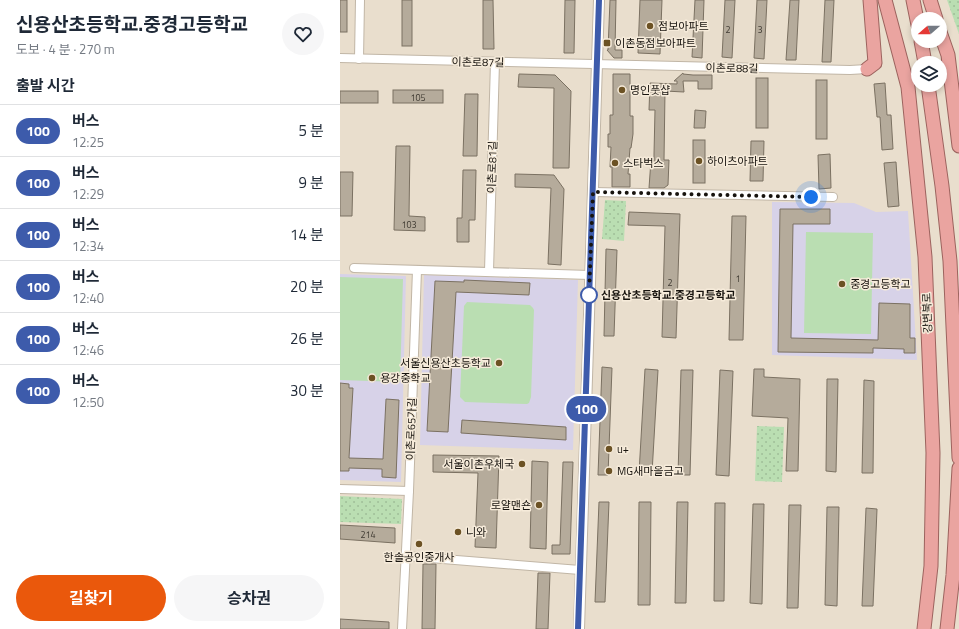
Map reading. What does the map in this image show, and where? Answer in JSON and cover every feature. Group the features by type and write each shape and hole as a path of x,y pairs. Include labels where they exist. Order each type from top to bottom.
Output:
{"highway":[{"path":"867,69 875,63 870,0"},
{"name":"강변북로","path":"885,0 908,87 925,257 933,453 931,566 924,629"},
{"path":"913,0 915,12"},
{"path":"930,0 934,12"},
{"path":"946,48 948,55 959,146"},
{"path":"929,92 942,186 950,261 959,458"},
{"path":"947,629 953,575 959,468"},
{"path":"953,575 959,591"}],"street":[{"path":"359,59 360,0"},
{"path":"578,629 599,0"},
{"name":"이촌로87길","path":"340,58 597,64"},
{"name":"이촌로81길","path":"489,271 495,62"},
{"name":"이촌로88길","path":"597,64 843,70 867,69"},
{"path":"593,192 833,197"},
{"path":"354,268 590,275"},
{"name":"이촌로65가길","path":"402,629 409,491 417,270"},
{"path":"340,489 409,491"},
{"path":"406,556 580,570"}],"shaded area":[{"name":"중경고등학고","path":"772,202 854,203 876,212 908,211 917,360 772,355"},
{"name":"용강중학교","path":"340,274 406,276 401,482 340,480"},
{"name":"서울신용산초등학교","path":"424,275 578,280 573,450 420,445"}],"green space":[{"path":"947,0 959,0 959,34"},
{"path":"605,200 626,201 624,241 602,239"},
{"path":"806,232 873,233 871,334 804,333"},
{"path":"340,277 403,279 400,382 340,380"},
{"path":"467,302 530,305 533,308 531,397 529,403 465,402 460,397 464,306"},
{"path":"757,426 784,427 782,482 755,481"},
{"path":"340,496 402,499 401,524 340,522"}],"building":[{"path":"340,0 347,0 347,32 340,32"},
{"path":"402,0 412,0 412,46 402,46"},
{"path":"483,0 493,0 494,49 483,49"},
{"path":"565,0 575,0 574,53 564,53"},
{"path":"610,0 616,0 615,50 622,50 622,58 614,58 607,50"},
{"name":"점보아파트","path":"640,0 662,0 660,54 638,53"},
{"path":"695,0 704,0 702,58 692,57"},
{"path":"725,0 735,0 732,58 722,57"},
{"path":"757,0 767,0 764,59 754,58"},
{"path":"790,0 799,0 796,60 786,60"},
{"path":"825,0 834,0 831,62 822,62"},
{"path":"683,73 693,75 712,75 712,89 698,89 698,81 683,81 684,92 665,91 664,160 669,160 668,185 664,188 649,188 651,160 654,161 655,110 649,110 650,83 677,84 677,81 674,81"},
{"path":"519,74 555,75 571,91 569,168 553,168 554,88 518,87"},
{"path":"613,74 630,74 630,116 633,116 633,134 630,148 628,174 630,174 630,187 612,187 612,167 610,167 611,147 608,147 608,134 610,134 610,115 613,115"},
{"path":"756,78 768,78 768,128 756,128"},
{"path":"816,80 827,80 827,139 816,139"},
{"path":"885,83 887,115 891,115 893,149 882,150 880,117 877,117 874,84"},
{"path":"393,90 443,90 443,103 393,103"},
{"path":"340,91 378,91 378,103 340,103"},
{"path":"465,94 478,94 477,156 463,156"},
{"name":"하이츠아파트","path":"695,110 706,111 705,128 694,128"},
{"name":"하이츠아파트","path":"693,140 705,140 705,183 693,183"},
{"path":"751,141 764,141 763,181 750,181"},
{"path":"396,146 410,146 409,216 425,217 425,231 394,230"},
{"path":"830,154 831,188 819,189 818,155"},
{"path":"896,162 899,206 888,207 884,163"},
{"path":"463,170 476,170 475,220 469,220 469,242 457,242 457,218 462,218"},
{"path":"340,172 353,172 352,216 340,216"},
{"path":"515,174 554,175 564,189 561,265 548,264 551,188 515,187"},
{"path":"780,209 830,209 830,224 793,224 791,338 878,340 879,303 910,304 910,338 915,338 915,353 904,353 904,349 873,348 873,353 778,352"},
{"path":"629,212 680,214 676,338 662,337 665,226 628,225"},
{"path":"732,216 746,216 743,340 729,340"},
{"path":"606,249 617,250 614,336 604,336"},
{"path":"464,280 530,283 529,295 456,292 448,432 427,431 435,281 464,282"},
{"path":"602,367 612,368 608,475 598,475"},
{"path":"645,369 658,370 652,473 639,473"},
{"path":"754,369 764,369 764,377 800,379 798,471 786,471 788,418 752,416"},
{"path":"681,370 693,370 690,475 678,475"},
{"path":"720,370 733,371 729,476 716,475"},
{"path":"827,379 838,379 836,472 826,471"},
{"path":"864,380 874,381 873,473 862,473"},
{"path":"340,383 349,384 349,388 353,388 349,458 383,459 386,399 399,400 396,478 382,477 382,469 349,468 349,471 340,471"},
{"path":"462,420 566,427 566,440 461,433"},
{"path":"433,455 499,456 496,548 475,547 478,473 433,472"},
{"name":"로얄맨숀","path":"532,461 548,462 546,549 530,548"},
{"path":"563,462 573,462 570,554 552,554 552,545 560,545"},
{"path":"599,502 609,502 605,602 595,602"},
{"path":"639,502 651,502 650,605 638,605"},
{"path":"677,502 688,502 686,603 675,603"},
{"path":"715,503 725,503 724,601 714,601"},
{"path":"753,504 764,504 762,604 750,603"},
{"path":"789,505 801,505 798,608 787,608"},
{"path":"827,507 839,507 837,606 825,605"},
{"path":"866,508 877,509 873,606 862,606"},
{"path":"340,525 395,528 395,543 340,539"},
{"path":"423,564 436,564 435,629 422,629"},
{"path":"538,573 550,573 548,629 536,629"},
{"path":"340,619 389,622 389,629 340,629"}],"bus line":[{"name":"100","path":"578,629 599,0"}],"place":[{"name":"점보아파트","path":"650,26"},
{"name":"이촌동점보아파트","path":"607,43"},
{"name":"명인풋샵","path":"622,90"},
{"name":"하이츠아파트","path":"699,161"},
{"name":"스타벅스","path":"615,163"},
{"name":"중경고등학고","path":"842,284"},
{"name":"신용산초등학교.중경고등학교","path":"589,295"},
{"name":"서울신용산초등학교","path":"499,363"},
{"name":"용강중학교","path":"372,378"},
{"name":"u+","path":"609,449"},
{"name":"서울이촌우체국","path":"522,464"},
{"name":"MG새마을금고","path":"609,471"},
{"name":"로얄맨숀","path":"539,505"},
{"name":"니와","path":"458,532"},
{"name":"한솔공인중개사","path":"419,544"}],"route":[{"path":"589,295 593,192 811,197"}]}
